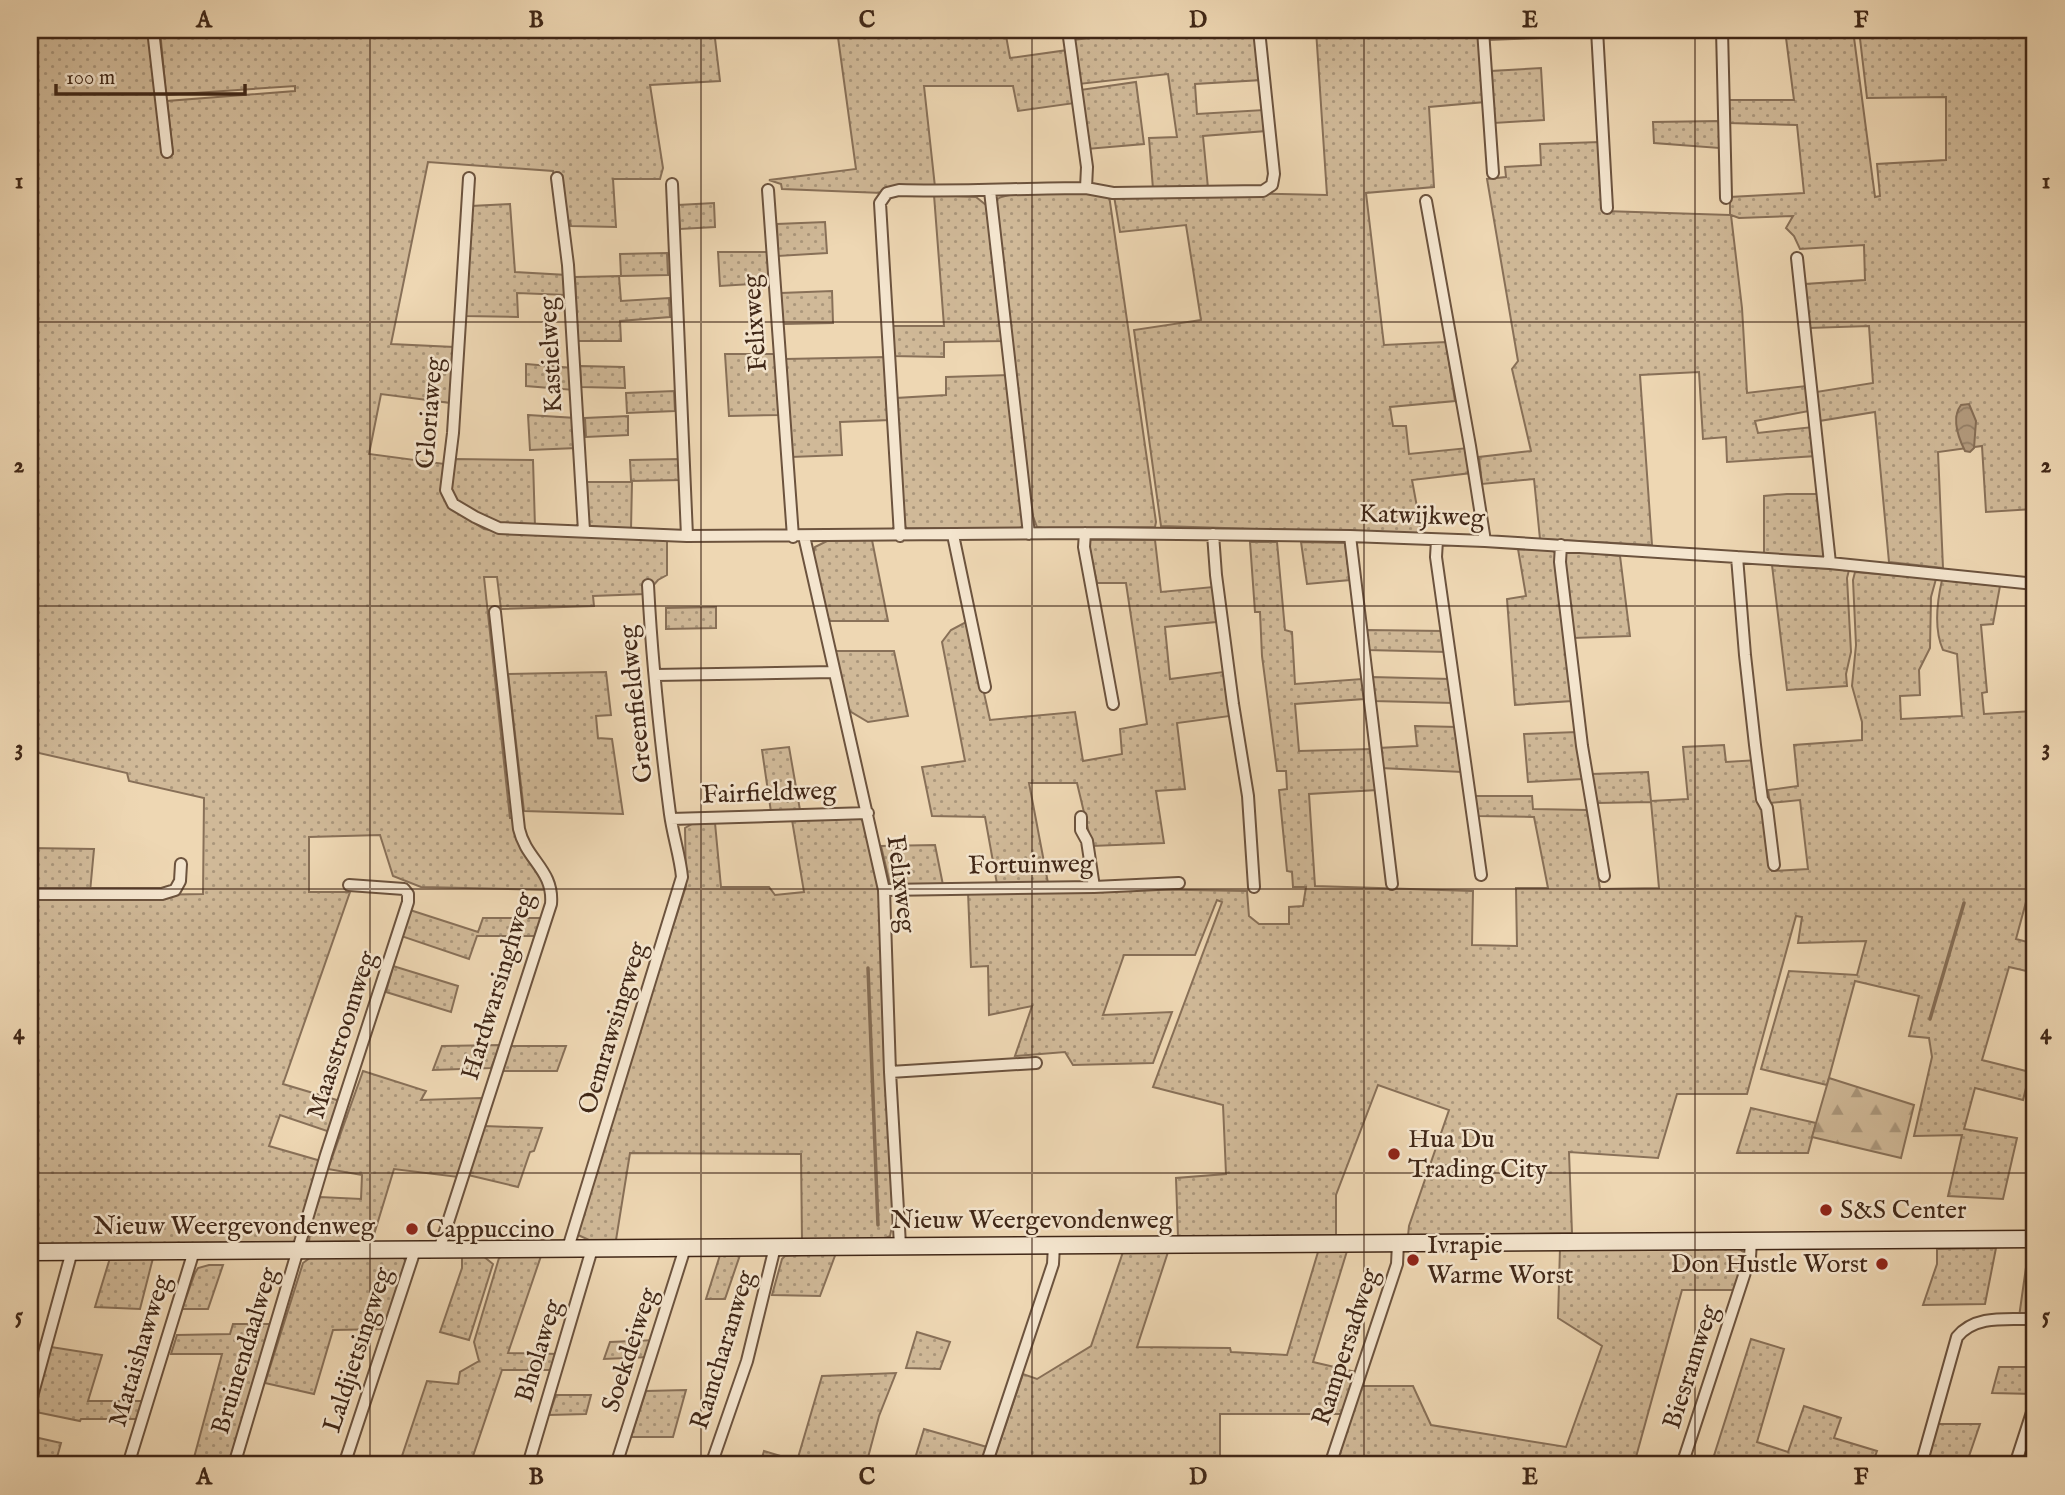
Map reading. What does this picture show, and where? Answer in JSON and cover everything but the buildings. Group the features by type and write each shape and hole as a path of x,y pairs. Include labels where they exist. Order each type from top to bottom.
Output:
{"street":[{"path":"153,30 167,152"},
{"path":"1068,30 1087,167 1086,188"},
{"path":"900,536 880,203 887,193 899,190 990,191 1030,188 1086,188 1114,193 1263,191 1272,185 1274,174 1259,30"},
{"path":"1483,30 1493,173"},
{"path":"1597,30 1607,208"},
{"path":"1722,30 1727,198"},
{"name":"Gloriaweg","path":"469,178 455,407 446,490 453,503 499,528 687,536 799,536"},
{"name":"Kastielweg","path":"556,178 568,265 583,531"},
{"path":"672,184 687,536"},
{"name":"Felixweg","path":"768,190 799,536 868,813 884,890 890,1072 900,1245"},
{"path":"990,191 1029,534"},
{"path":"1426,201 1471,446 1485,541"},
{"path":"1797,258 1830,563"},
{"path":"1085,533 1084,547 1113,704"},
{"name":"Katwijkweg","path":"799,536 1085,533 1350,536 1485,541 1830,563 2035,584"},
{"path":"1213,534 1230,678 1248,796 1254,887"},
{"path":"953,535 985,687"},
{"path":"1350,536 1392,884"},
{"path":"1437,540 1436,556 1481,875"},
{"path":"1561,545 1560,562 1574,683 1604,876"},
{"path":"1737,557 1755,744 1774,865"},
{"name":"Greenfieldweg","path":"648,585 671,819"},
{"name":"Hardwarsinghweg","path":"439,1250 551,904 550,881 521,840 495,612"},
{"path":"655,675 834,672"},
{"name":"Fairfieldweg","path":"671,819 868,813"},
{"path":"1081,817 1081,830 1087,842 1094,887"},
{"name":"Oemrawsingweg","path":"568,1248 682,877 671,819"},
{"path":"30,894 162,894 175,890 180,881 181,864"},
{"name":"Fortuinweg","path":"884,890 1179,883"},
{"name":"Maasstroomweg","path":"300,1250 326,1156 383,983 408,897 406,891 399,888 349,885"},
{"path":"890,1072 1036,1063"},
{"name":"Nieuw Weergevondenweg","path":"30,1252 2035,1239"},
{"name":"Biesramweg","path":"1682,1465 1750,1257 1751,1241"},
{"name":"Rampersadweg","path":"1330,1465 1397,1264 1398,1243"},
{"path":"986,1465 1053,1264 1054,1245"},
{"name":"Ramcharanweg","path":"712,1465 747,1361 775,1247"},
{"name":"Soekdeiweg","path":"617,1465 685,1248"},
{"name":"Bholaweg","path":"528,1465 592,1249"},
{"name":"Bruinendaalweg","path":"234,1465 300,1250"},
{"name":"Laldjietsingweg","path":"344,1465 415,1250"},
{"path":"30,1404 72,1251"},
{"name":"Mataishawweg","path":"128,1465 194,1251"},
{"path":"1921,1465 1957,1337 1976,1321 2035,1319"},
{"path":"2015,1465 2035,1403"}],"green space":[{"path":"30,30 149,30 163,156 173,154 167,101 295,91 295,86 166,95 160,30 714,30 720,81 650,85 663,168 660,179 613,179 616,227 571,226 570,221 564,221 557,207 553,171 428,162 391,344 454,347 451,403 381,394 369,454 445,464 442,492 450,508 484,529 509,533 667,539 667,575 658,580 646,594 593,596 594,606 501,609 497,577 484,577 510,818 513,818 521,848 548,890 421,887 393,876 380,835 309,837 309,892 350,892 283,1084 340,1101 330,1132 280,1115 269,1146 321,1161 301,1222 299,1242 30,1244 30,897 203,894 204,798 129,781 127,773 30,751"},
{"path":"837,30 1005,30 1010,58 1068,50 1075,103 1018,111 1013,86 924,86 935,187 892,186 882,193 782,189 781,184 769,180 856,169"},
{"path":"1163,30 1257,30 1262,80 1195,84 1197,114 1264,110 1266,131 1203,136 1208,188 1153,189 1149,138 1177,137 1168,74 1079,84 1072,40"},
{"path":"1316,30 1480,30 1485,102 1429,107 1434,187 1366,193 1384,345 1446,342 1455,401 1390,407 1393,426 1406,426 1409,454 1468,448 1471,473 1412,480 1422,534 1161,526 1134,330 1201,320 1186,225 1120,232 1114,196 1231,193 1327,195"},
{"path":"1489,30 1539,30 1539,38 1490,40"},
{"path":"1785,30 1853,30 1875,197 1880,196 1877,164 1946,160 1946,97 1867,98 1859,30 2035,30 2035,452 2031,453 2035,509 1986,512 1982,446 1938,452 1943,568 1889,562 1875,412 1819,421 1816,392 1873,383 1869,326 1809,328 1805,284 1865,280 1864,245 1800,249 1794,236 1786,228 1793,216 1739,218 1731,215 1742,308 1747,393 1806,386 1809,411 1755,421 1758,433 1813,427 1816,456 1727,462 1726,437 1703,439 1699,372 1640,375 1652,545 1540,539 1534,479 1482,484 1479,457 1531,451 1512,369 1518,361 1487,179 1506,177 1505,167 1541,165 1540,144 1600,142 1604,211 1730,215 1730,197 1804,193 1797,125 1729,123 1728,100 1794,100"},
{"path":"1541,68 1544,120 1494,123 1491,71"},
{"path":"1136,82 1144,144 1087,149 1080,90"},
{"path":"1719,121 1719,148 1654,143 1653,122"},
{"path":"1088,191 1109,195 1155,527 1044,528 1037,527 1031,511 997,199 1027,193"},
{"path":"934,195 976,197 986,205 1005,341 944,342 944,357 892,356 891,326 944,326"},
{"path":"714,203 715,227 680,229 678,205"},
{"path":"510,204 515,272 567,275 567,295 517,293 518,317 465,316 471,206"},
{"path":"825,222 827,253 778,256 777,224"},
{"path":"718,252 768,252 770,283 720,286"},
{"path":"667,253 668,275 621,276 620,254"},
{"path":"619,276 621,301 669,298 670,317 620,321 621,341 578,341 575,277"},
{"path":"832,291 833,323 783,324 781,293"},
{"path":"725,354 776,354 780,415 729,416"},
{"path":"886,357 890,420 840,422 842,455 791,457 785,359"},
{"path":"526,364 573,368 574,390 526,386"},
{"path":"580,366 624,367 625,388 581,387"},
{"path":"1009,375 1026,524 1018,529 906,528 903,521 896,398 946,395 946,377"},
{"path":"674,391 675,411 627,413 626,393"},
{"path":"528,415 576,418 577,448 530,450"},
{"path":"628,416 628,435 586,437 585,418"},
{"path":"454,459 533,460 535,527 502,526 455,500 449,490"},
{"path":"681,459 681,480 631,481 630,460"},
{"path":"587,482 632,482 631,530 589,526"},
{"path":"1819,494 1824,556 1821,558 1764,554 1764,496"},
{"path":"872,540 888,621 828,621 813,556 815,547 827,541"},
{"path":"1088,540 1155,540 1161,592 1213,587 1216,622 1165,627 1170,679 1223,672 1230,716 1177,723 1185,789 1156,791 1164,843 1092,846 1077,783 1029,783 1048,883 997,884 985,817 932,816 922,767 965,761 942,642 951,630 968,621 990,720 1075,712 1083,761 1122,754 1120,729 1147,724 1126,583 1097,583"},
{"path":"1250,542 1277,542 1285,630 1292,632 1295,684 1362,679 1364,699 1295,704 1299,751 1372,749 1377,790 1309,794 1315,886 1473,891 1472,945 1517,946 1516,888 1548,888 1534,817 1477,816 1474,796 1532,796 1533,809 1588,810 1600,889 1659,888 1651,802 1597,803 1592,774 1648,772 1651,801 1688,799 1683,747 1724,745 1726,762 1758,760 1768,811 1772,871 1808,869 1800,800 1770,803 1768,790 1798,786 1794,745 1862,740 1862,722 1852,686 1856,645 1853,580 1855,572 1936,579 1931,597 1930,648 1919,670 1920,695 1900,696 1901,719 1962,716 1957,654 1943,650 1938,634 1942,580 2000,586 1993,624 1981,625 1987,692 1982,693 1984,714 2035,711 2035,904 2026,902 2016,939 2035,944 2035,973 2009,967 1982,1060 2030,1072 2023,1100 1975,1088 1964,1129 2017,1138 2003,1199 1948,1196 1962,1135 1914,1136 1932,1057 1929,1038 1909,1036 1919,996 1855,981 1827,1085 1761,1069 1789,971 1857,975 1866,941 1798,943 1802,917 1796,916 1747,1094 1677,1094 1658,1158 1569,1152 1572,1233 1408,1236 1409,1226 1449,1110 1378,1085 1336,1195 1336,1235 1178,1237 1176,1178 1226,1174 1223,1105 1153,1087 1222,902 1217,900 1195,955 1124,955 1103,1015 1172,1012 1153,1063 1073,1065 1065,1052 1015,1056 1032,1006 989,1015 988,966 971,967 968,892 1133,889 1247,891 1249,916 1259,924 1289,924 1289,907 1303,906 1306,887 1293,887 1292,872 1287,871 1279,790 1287,789 1286,771 1277,771 1262,656 1260,612 1255,612"},
{"path":"1301,542 1345,543 1350,580 1307,584"},
{"path":"1518,549 1551,550 1557,554 1572,701 1515,705 1507,599 1526,596"},
{"path":"1571,551 1620,556 1630,636 1573,638 1564,553"},
{"path":"1772,565 1849,570 1847,578 1851,652 1846,674 1847,686 1787,690"},
{"path":"716,607 716,628 666,629 666,608"},
{"path":"1365,630 1444,631 1447,652 1367,650"},
{"path":"834,651 894,651 908,716 868,722 848,710"},
{"path":"606,672 611,715 596,716 598,738 612,739 623,814 524,811 508,674"},
{"path":"1371,677 1451,679 1454,703 1373,701"},
{"path":"1415,726 1457,727 1462,772 1381,768 1378,748 1417,746"},
{"path":"1577,732 1583,779 1528,782 1524,734"},
{"path":"789,747 800,810 771,812 762,750"},
{"path":"860,818 864,822 879,884 893,1222 890,1236 884,1239 802,1240 801,1154 630,1153 616,1240 589,1240 578,1235 577,1224 686,886 685,828 692,824 715,823 721,887 769,887 775,895 804,892 792,820"},
{"path":"935,845 943,885 890,884 881,846"},
{"path":"30,848 94,849 90,892 30,891"},
{"path":"410,910 478,932 483,918 541,918 536,936 477,936 469,959 401,936"},
{"path":"393,966 458,986 451,1012 386,992"},
{"path":"500,1045 491,1068 433,1070 442,1046"},
{"path":"509,1046 566,1046 557,1071 502,1071"},
{"path":"363,1071 426,1091 421,1100 481,1098 483,1101 458,1177 394,1169 372,1241 309,1242 311,1223 320,1197 361,1199 362,1175 328,1169"},
{"path":"1829,1078 1914,1105 1901,1158 1812,1137"},
{"path":"1751,1108 1816,1123 1808,1153 1737,1153"},
{"path":"484,1126 542,1128 518,1187 468,1175"},
{"path":"2029,1246 2035,1247 2035,1316 2019,1317"},
{"path":"1560,1248 1740,1249 1745,1254 1735,1290 1682,1290 1636,1457 1680,1457 1677,1465 1333,1465 1361,1386 1413,1386 1431,1425 1566,1447 1602,1346 1558,1318"},
{"path":"1996,1248 1985,1304 1923,1305 1937,1264 1937,1249"},
{"path":"1347,1251 1313,1362 1356,1372 1343,1414 1220,1414 1220,1465 992,1465 1023,1374 1037,1379 1091,1346 1123,1252 1168,1252 1137,1347 1230,1348 1231,1352 1287,1355 1318,1252"},
{"path":"836,1253 820,1296 772,1295 785,1256"},
{"path":"462,1255 483,1256 493,1264 469,1340 440,1332 462,1268"},
{"path":"720,1255 740,1255 725,1299 706,1299"},
{"path":"541,1256 508,1353 561,1354 555,1370 502,1370 470,1465 399,1465 427,1381 458,1384 460,1372 479,1361 474,1342 499,1258"},
{"path":"311,1257 403,1257 406,1262 386,1329 333,1330 314,1394 265,1383 303,1263"},
{"path":"110,1258 153,1258 140,1309 95,1307"},
{"path":"223,1265 208,1309 182,1309 198,1268"},
{"path":"233,1324 276,1324 230,1465 192,1465 222,1354 171,1354 177,1335 230,1334"},
{"path":"917,1332 950,1342 940,1369 906,1368"},
{"path":"1751,1339 1784,1349 1757,1442 1788,1452 1804,1406 1841,1418 1834,1438 1877,1451 1872,1465 1711,1465"},
{"path":"656,1340 649,1357 604,1359 610,1342"},
{"path":"51,1347 102,1355 88,1401 144,1401 138,1419 80,1421 31,1411"},
{"path":"1999,1367 2035,1367 2035,1394 1992,1393"},
{"path":"896,1373 879,1416 866,1465 760,1465 764,1451 797,1461 822,1376"},
{"path":"686,1390 673,1437 631,1437 646,1391"},
{"path":"556,1395 591,1395 586,1414 549,1415"},
{"path":"1937,1424 1980,1424 1966,1465 1923,1465"},
{"path":"924,1429 987,1447 981,1465 913,1465"},
{"path":"30,1436 61,1443 56,1461 30,1455"}],"water":[{"path":"1969,404 1976,421 1974,448 1970,452 1965,451 1962,446 1956,422 1961,405"}],"waterway":[{"path":"1930,1019 1964,903"},
{"path":"868,968 878,1225"}],"place":[{"name":"Hua Du Trading City","path":"1394,1154"},
{"name":"S&S Center","path":"1826,1210"},
{"name":"Cappuccino","path":"412,1229"},
{"name":"Ivrapie Warme Worst","path":"1413,1260"},
{"name":"Don Hustle Worst","path":"1882,1264"}]}
